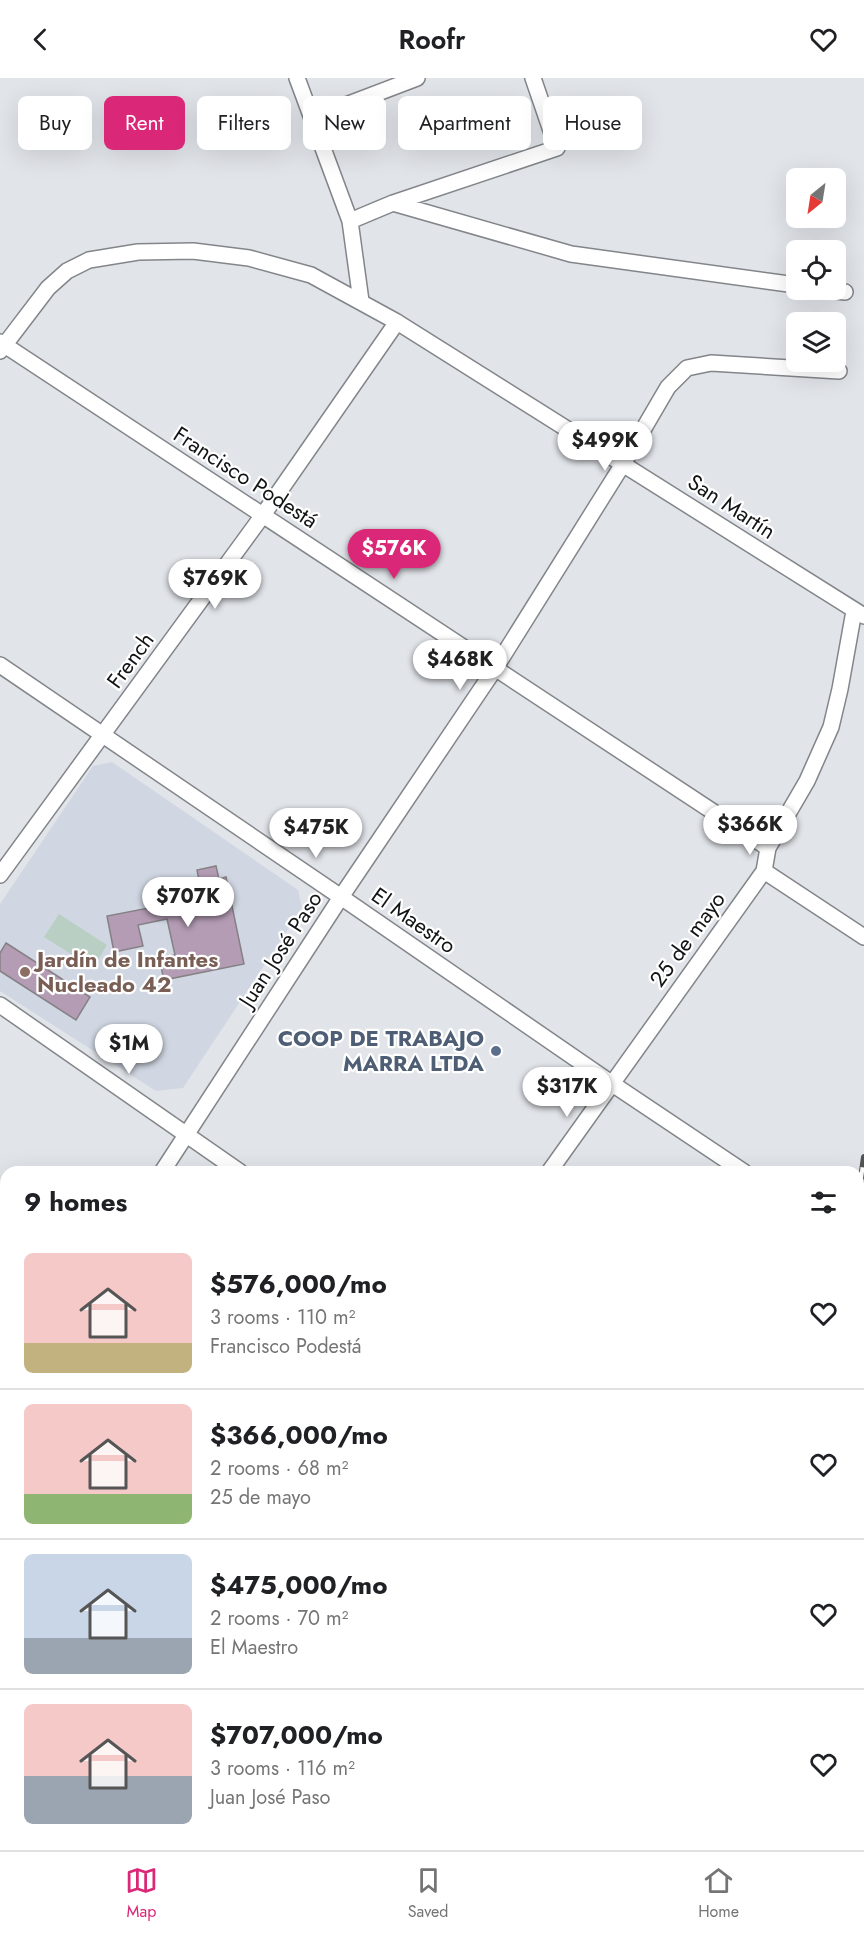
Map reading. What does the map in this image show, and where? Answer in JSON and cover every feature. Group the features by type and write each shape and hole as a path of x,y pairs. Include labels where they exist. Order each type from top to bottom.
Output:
{"street":[{"path":"297,78 304,96"},
{"path":"370,96 417,78"},
{"path":"350,221 393,203 557,148 532,78"},
{"path":"324,150 350,221 361,301"},
{"path":"393,203 571,254 786,284"},
{"name":"San Martín","path":"1,346 48,288 67,270 89,260 138,252 193,251 249,258 311,275 397,322 859,614"},
{"name":"French","path":"2,866 104,734 263,515 397,322"},
{"name":"Francisco Podestá","path":"1,346 496,667 768,848"},
{"name":"Juan José Paso","path":"166,1166 341,897 496,667 623,464 668,387 687,368 711,363 786,368"},
{"name":"25 de mayo","path":"553,1166 764,871 768,848 807,781 831,727 859,614"},
{"name":"El Maestro","path":"0,665 734,1166"},
{"path":"764,871 864,937"},
{"path":"0,1005 231,1166"}],"shaded area":[{"path":"112,762 298,890 302,908 183,1088 156,1091 0,991 0,904 93,766"}],"green space":[{"path":"59,914 107,945 93,968 44,937"}],"building":[{"path":"216,866 219,879 226,877 244,964 164,980 159,958 175,955 167,919 138,925 143,946 114,952 107,916 149,908 147,901 201,890 197,870"},
{"path":"6,943 90,997 76,1020 0,971 0,953"}],"railway":[{"path":"863,1166 864,1157"}],"place":[{"name":"Jardín de Infantes Nucleado 42","path":"25,972"},
{"name":"COOP DE TRABAJO MARRA LTDA","path":"496,1051"}]}
